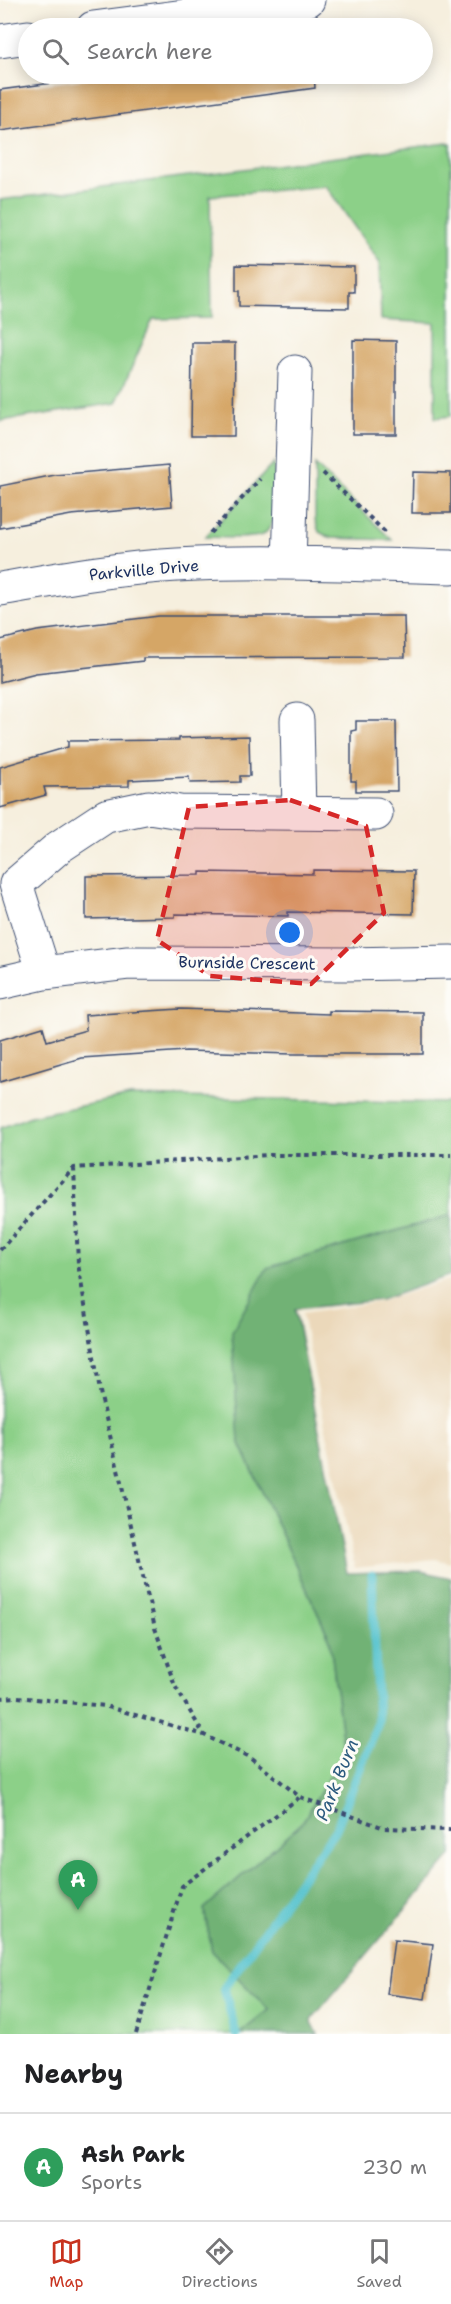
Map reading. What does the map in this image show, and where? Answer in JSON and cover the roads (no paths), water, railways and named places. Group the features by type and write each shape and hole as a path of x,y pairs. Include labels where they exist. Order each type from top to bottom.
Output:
{"street":[{"path":"170,18 308,0"},
{"path":"0,41 18,38"},
{"path":"290,563 295,372"},
{"name":"Parkville Drive","path":"0,589 83,575 180,565 290,563 435,567"},
{"path":"297,720 299,813"},
{"path":"44,973 8,885 106,816 149,807 180,812 376,814"},
{"name":"Burnside Crescent","path":"0,983 44,973 128,963 451,962"}],"waterway":[{"name":"Park Burn","path":"236,2034 224,1988 336,1829 378,1723 372,1575"}],"place":[{"name":"Ash Park","path":"78,1910"}]}
